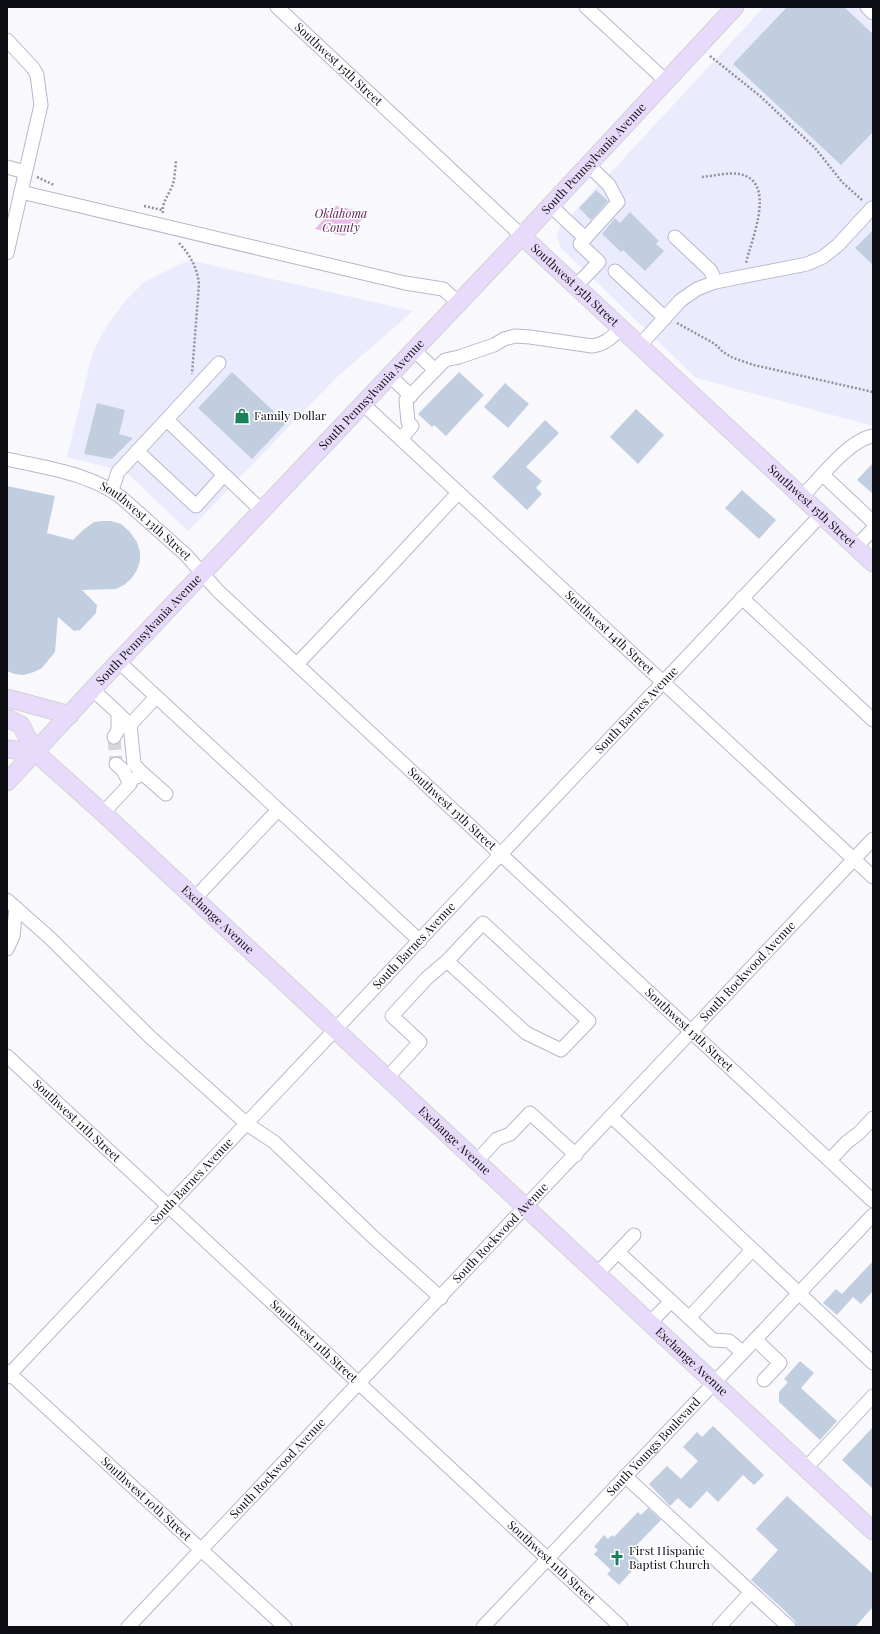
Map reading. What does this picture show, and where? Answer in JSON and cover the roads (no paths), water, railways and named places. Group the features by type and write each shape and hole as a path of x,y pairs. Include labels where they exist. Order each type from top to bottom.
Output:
{"main road":[{"name":"South Pennsylvania Avenue","path":"7,782 92,690 522,236 735,7"},
{"name":"Southwest 15th Street","path":"522,236 873,563"},
{"path":"7,698 70,714"},
{"name":"Exchange Avenue","path":"7,718 21,725 35,752 103,813 873,1531"},
{"path":"7,749 35,752"}],"street":[{"name":"Southwest 15th Street","path":"277,7 522,236"},
{"path":"586,7 666,82"},
{"path":"867,7 873,13"},
{"path":"7,40 33,68 37,75 41,105 7,253"},
{"path":"576,286 599,262 580,244 618,202 609,185 588,165"},
{"path":"7,167 25,172"},
{"path":"21,192 166,225 405,283 436,287 443,289 459,303"},
{"path":"550,206 585,238"},
{"path":"640,345 681,300 692,292 715,282 807,264 823,257 838,245 872,208"},
{"path":"675,238 710,271 715,282"},
{"path":"615,271 665,318"},
{"path":"401,439 412,426 408,422 406,400 445,360 459,357 515,336 592,346 602,345 621,328"},
{"path":"414,350 435,370"},
{"path":"112,490 118,472 219,363"},
{"path":"390,376 411,396"},
{"name":"Southwest 14th Street","path":"363,404 873,878"},
{"path":"167,420 262,511"},
{"path":"802,497 856,443 873,436"},
{"path":"137,451 196,506 224,475"},
{"name":"Southwest 13th Street","path":"7,459 84,478 112,490 186,555 218,591 873,1201"},
{"path":"823,475 873,522"},
{"path":"297,664 458,493"},
{"name":"South Barnes Avenue","path":"8,1374 336,1031 821,515"},
{"path":"856,547 873,529"},
{"path":"742,598 873,720"},
{"path":"119,662 420,941"},
{"path":"92,690 118,713 121,733 134,764 166,794"},
{"path":"121,733 156,697"},
{"path":"121,766 130,784"},
{"path":"103,813 141,772"},
{"path":"194,899 278,810"},
{"name":"South Rockwood Avenue","path":"128,1627 360,1384 873,839"},
{"path":"7,949 12,936 12,904"},
{"path":"12,904 50,938 149,1036 247,1124 274,1142 372,1236 441,1298"},
{"path":"386,1078 420,1042 392,1016 427,978 448,961 483,923 588,1021 561,1050 526,1033 448,961"},
{"name":"Southwest 11th Street","path":"7,1056 621,1627"},
{"path":"476,1162 497,1139 510,1134 530,1112 576,1155"},
{"path":"611,1116 873,1363"},
{"path":"830,1160 873,1118"},
{"name":"South Youngs Boulevard","path":"482,1627 873,1215"},
{"path":"597,1274 634,1235"},
{"path":"689,1318 752,1250"},
{"path":"618,1252 713,1340 730,1341 742,1352"},
{"path":"650,1323 671,1301"},
{"path":"754,1339 780,1363 764,1380"},
{"name":"Southwest 10th Street","path":"8,1374 285,1627"},
{"path":"806,1468 873,1396"},
{"path":"626,1476 789,1627"},
{"path":"719,1627 751,1592"}],"tunnel":[{"path":"114,737 116,764"}],"place":[{"name":"Family Dollar","path":"242,416"},
{"name":"First Hispanic Baptist Church","path":"617,1558"}],"park label":[{"name":"Oklahoma County","path":"341,221"}]}
